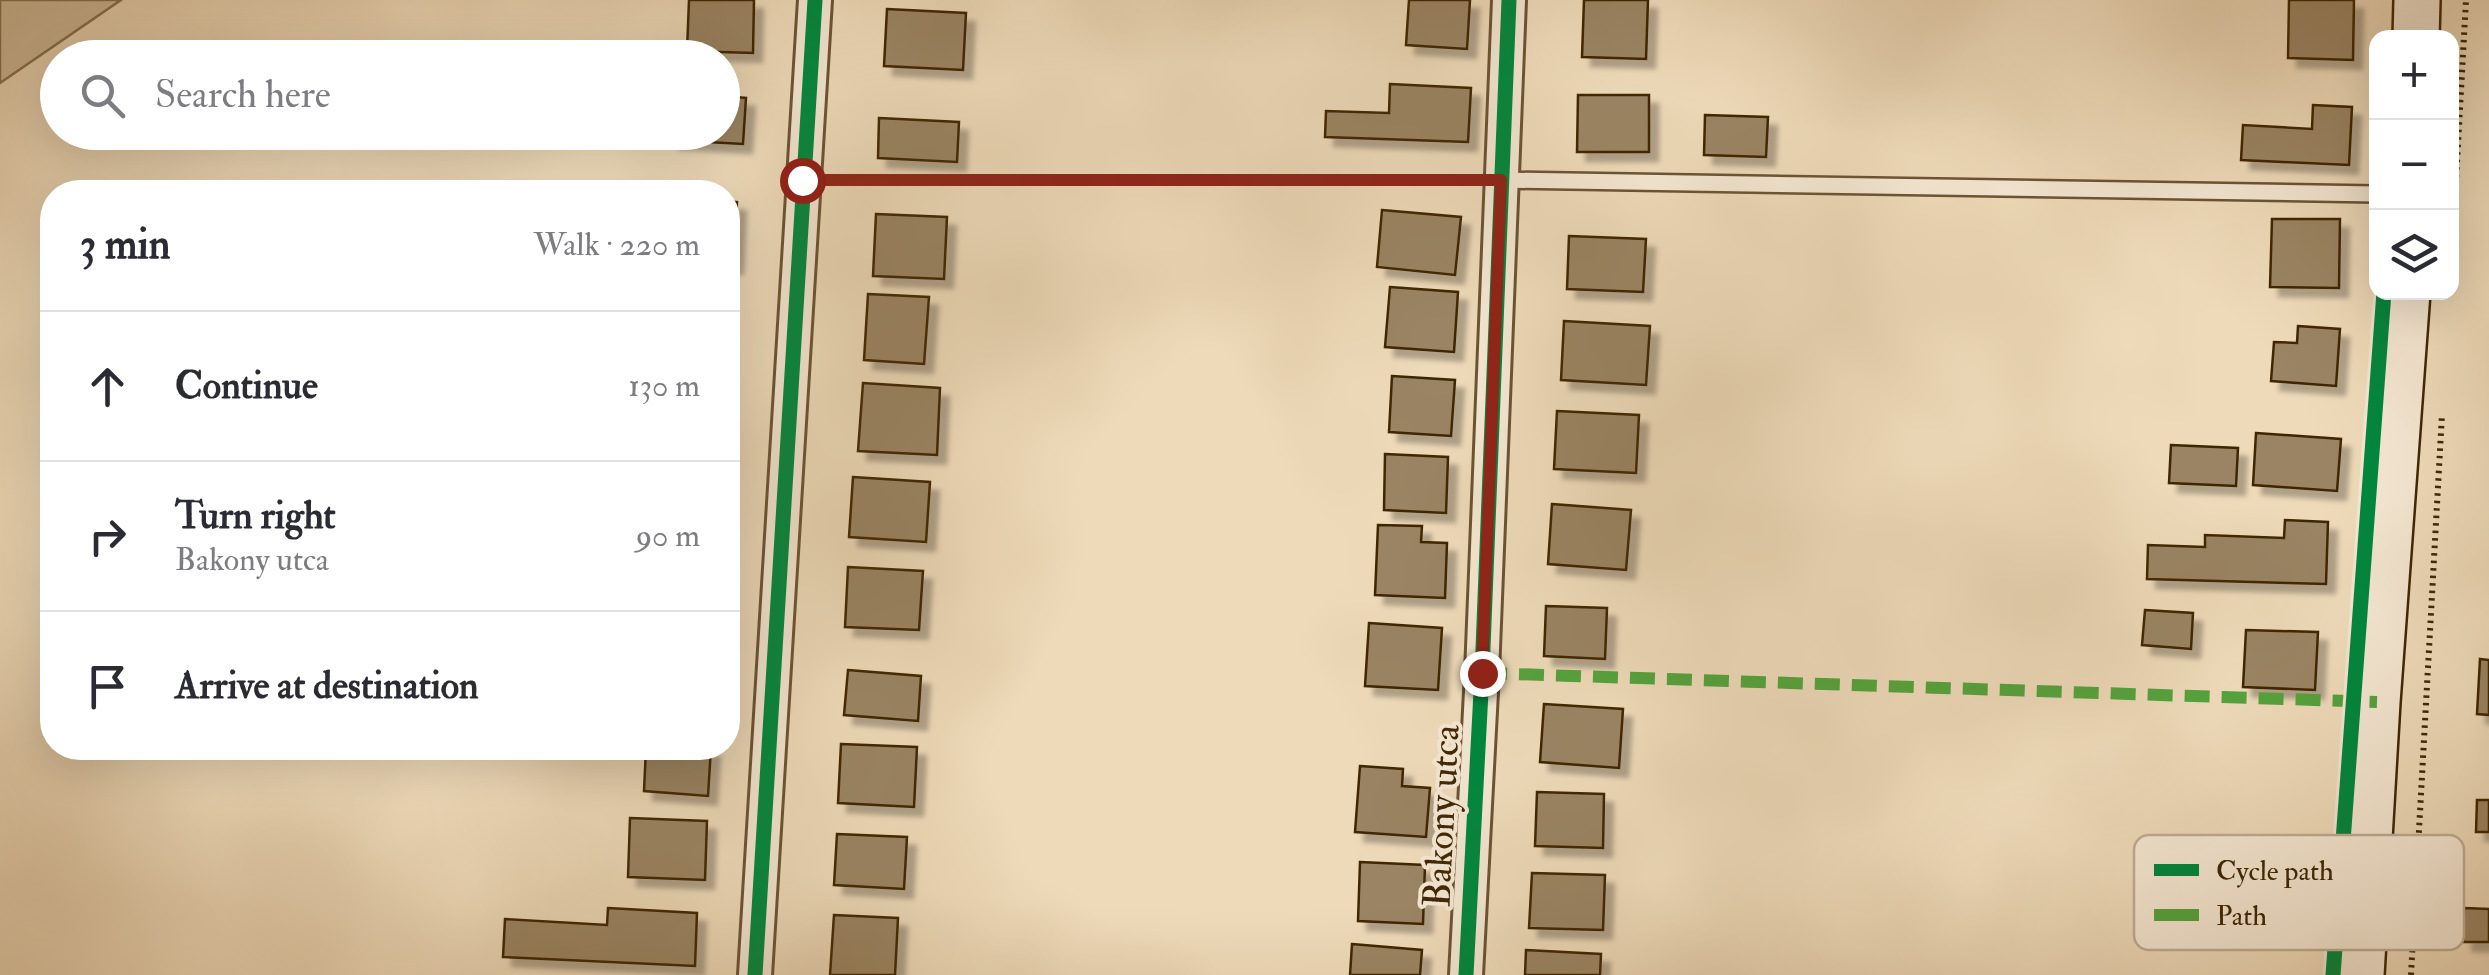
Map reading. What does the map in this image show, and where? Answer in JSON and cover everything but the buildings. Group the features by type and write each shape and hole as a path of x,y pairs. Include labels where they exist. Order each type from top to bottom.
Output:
{"main road":[{"path":"2416,30 2417,0"},
{"path":"2369,835 2406,300"},
{"path":"2361,975 2362,950"}],"street":[{"path":"754,975 815,0"},
{"name":"Bakony utca","path":"1466,975 1510,0"}],"lane":[{"path":"1501,180 2369,194"}],"path":[{"path":"2454,210 2466,0"},
{"path":"802,180 1501,180"},
{"path":"2419,835 2443,410"},
{"path":"2411,975 2412,950"}],"shaded area":[{"path":"0,0 121,0 63,40 40,40 40,56 0,83"}],"marked path":[{"path":"1482,673 2377,702"}],"cycle path":[{"path":"755,975 815,0"},
{"path":"1466,975 1509,0"},
{"path":"2343,835 2383,300"},
{"path":"2333,975 2335,950"}],"route":[{"path":"802,180 1501,180 1482,673"}]}
